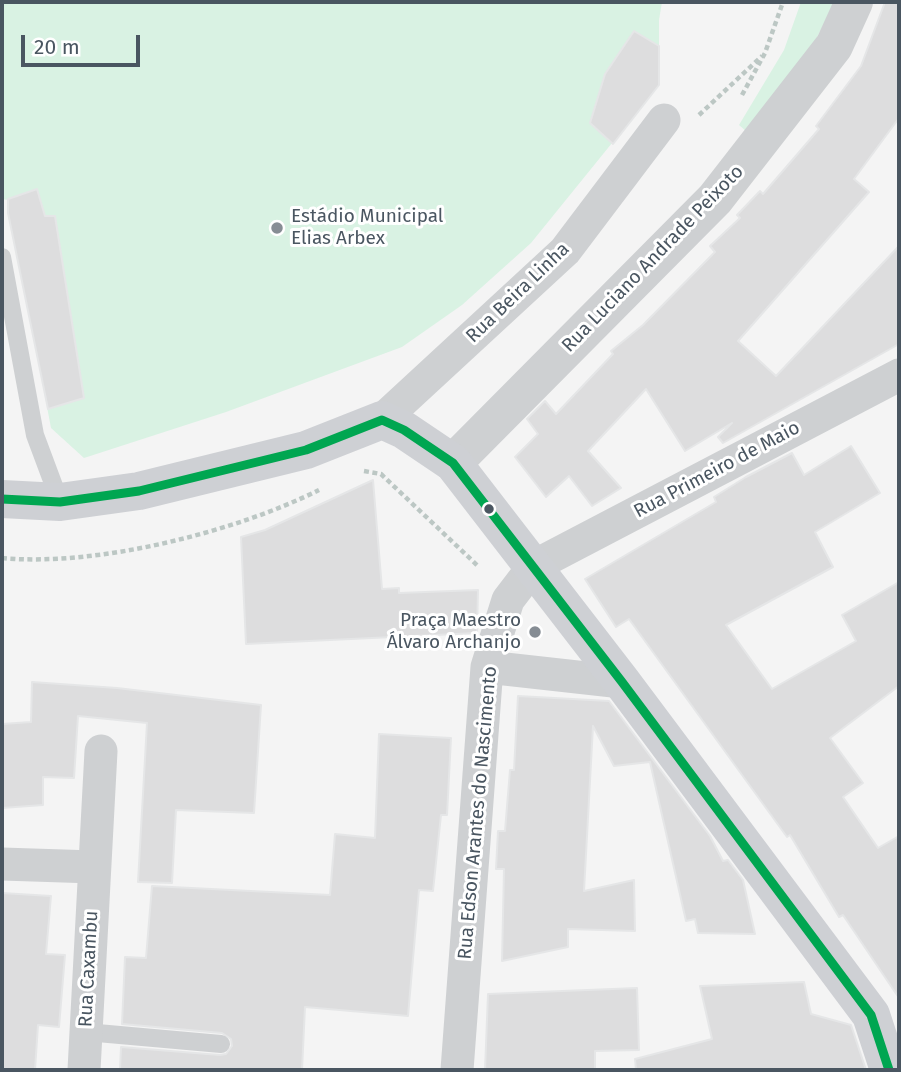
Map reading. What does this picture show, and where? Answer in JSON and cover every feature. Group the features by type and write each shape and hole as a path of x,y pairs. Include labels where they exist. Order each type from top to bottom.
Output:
{"main road":[{"path":"2,499 60,502 139,491 306,450 382,420 404,430 453,463 622,682 871,1014 889,1070"}],"street":[{"name":"Rua Luciano Andrade Peixoto","path":"453,463 715,199 834,46 854,2"},
{"name":"Rua Beira Linha","path":"382,420 565,251 664,120"},
{"name":"Rua Primeiro de Maio","path":"534,566 897,386"},
{"name":"Rua Edson Arantes do Nascimento","path":"457,1070 487,667 508,600 534,566"},
{"path":"487,667 622,682"},
{"name":"Rua Caxambu","path":"84,1070 101,751"},
{"path":"2,864 94,867"}],"lane":[{"path":"2,257 35,435 60,502"},
{"path":"86,1032 221,1044"}],"path":[{"path":"664,120 685,128 765,53"},
{"path":"359,470 382,474 478,565 508,600"},
{"path":"2,558 27,561 112,555 288,505 323,488"}],"green space":[{"name":"Estádio Municipal Elias Arbex","path":"2,2 662,2 659,20 659,85 531,243 462,305 402,347 226,412 84,458 51,428 8,200 2,199"},
{"path":"801,2 835,2 808,55 747,132 739,125 784,50"}],"building":[{"path":"885,2 899,2 899,118 854,179 869,192 738,341 776,376 899,246 899,344 723,443 718,437 732,423 685,451 646,389 588,451 621,488 592,506 569,476 546,497 515,457 538,434 527,419 545,401 556,414 613,354 611,351 643,325 715,252 710,246 740,218 737,215 760,191 763,194 819,129 816,126 861,66"},
{"path":"634,31 659,46 659,85 613,144 590,123 605,74"},
{"path":"37,189 45,216 55,216 84,398 48,409 8,213 8,199"},
{"path":"851,446 880,493 815,532 833,567 726,625 772,689 856,641 842,615 899,582 899,686 830,738 863,783 843,797 878,848 899,836 899,998 843,915 839,917 790,835 787,837 629,619 616,627 585,579 716,502 714,497 746,477 792,453 804,475"},
{"path":"373,480 382,589 399,588 399,593 478,590 477,633 246,644 241,537 265,530"},
{"path":"32,682 117,688 261,705 254,813 176,810 172,883 138,882 147,723 78,716 74,778 43,777 43,805 2,808 2,724 31,722"},
{"path":"518,696 609,701 710,836 723,861 728,860 743,880 755,934 698,933 695,919 686,921 650,762 614,766 593,726 584,891 634,880 635,931 568,929 568,947 502,961 504,869 496,869 498,831 505,831 510,770 514,770"},
{"path":"379,734 451,738 447,815 441,815 433,891 419,890 408,1016 305,1007 302,1070 120,1070 121,1047 220,1055 226,1054 232,1046 231,1039 222,1033 122,1024 125,957 146,958 152,886 330,895 335,834 375,838"},
{"path":"2,893 51,896 46,954 65,955 59,1027 38,1025 35,1070 2,1070"},
{"path":"804,982 811,1014 851,1025 866,1070 636,1070 635,1059 712,1039 700,986"},
{"path":"637,988 639,1050 595,1051 595,1070 485,1070 488,994"}],"transit line":[{"path":"2,499 60,502 139,491 306,450 382,420 404,430 453,463 622,682 871,1015 889,1070"}],"place":[{"name":"Estádio Municipal Elias Arbex","path":"277,228"},
{"name":"Praça Maestro Álvaro Archanjo","path":"535,632"}]}
